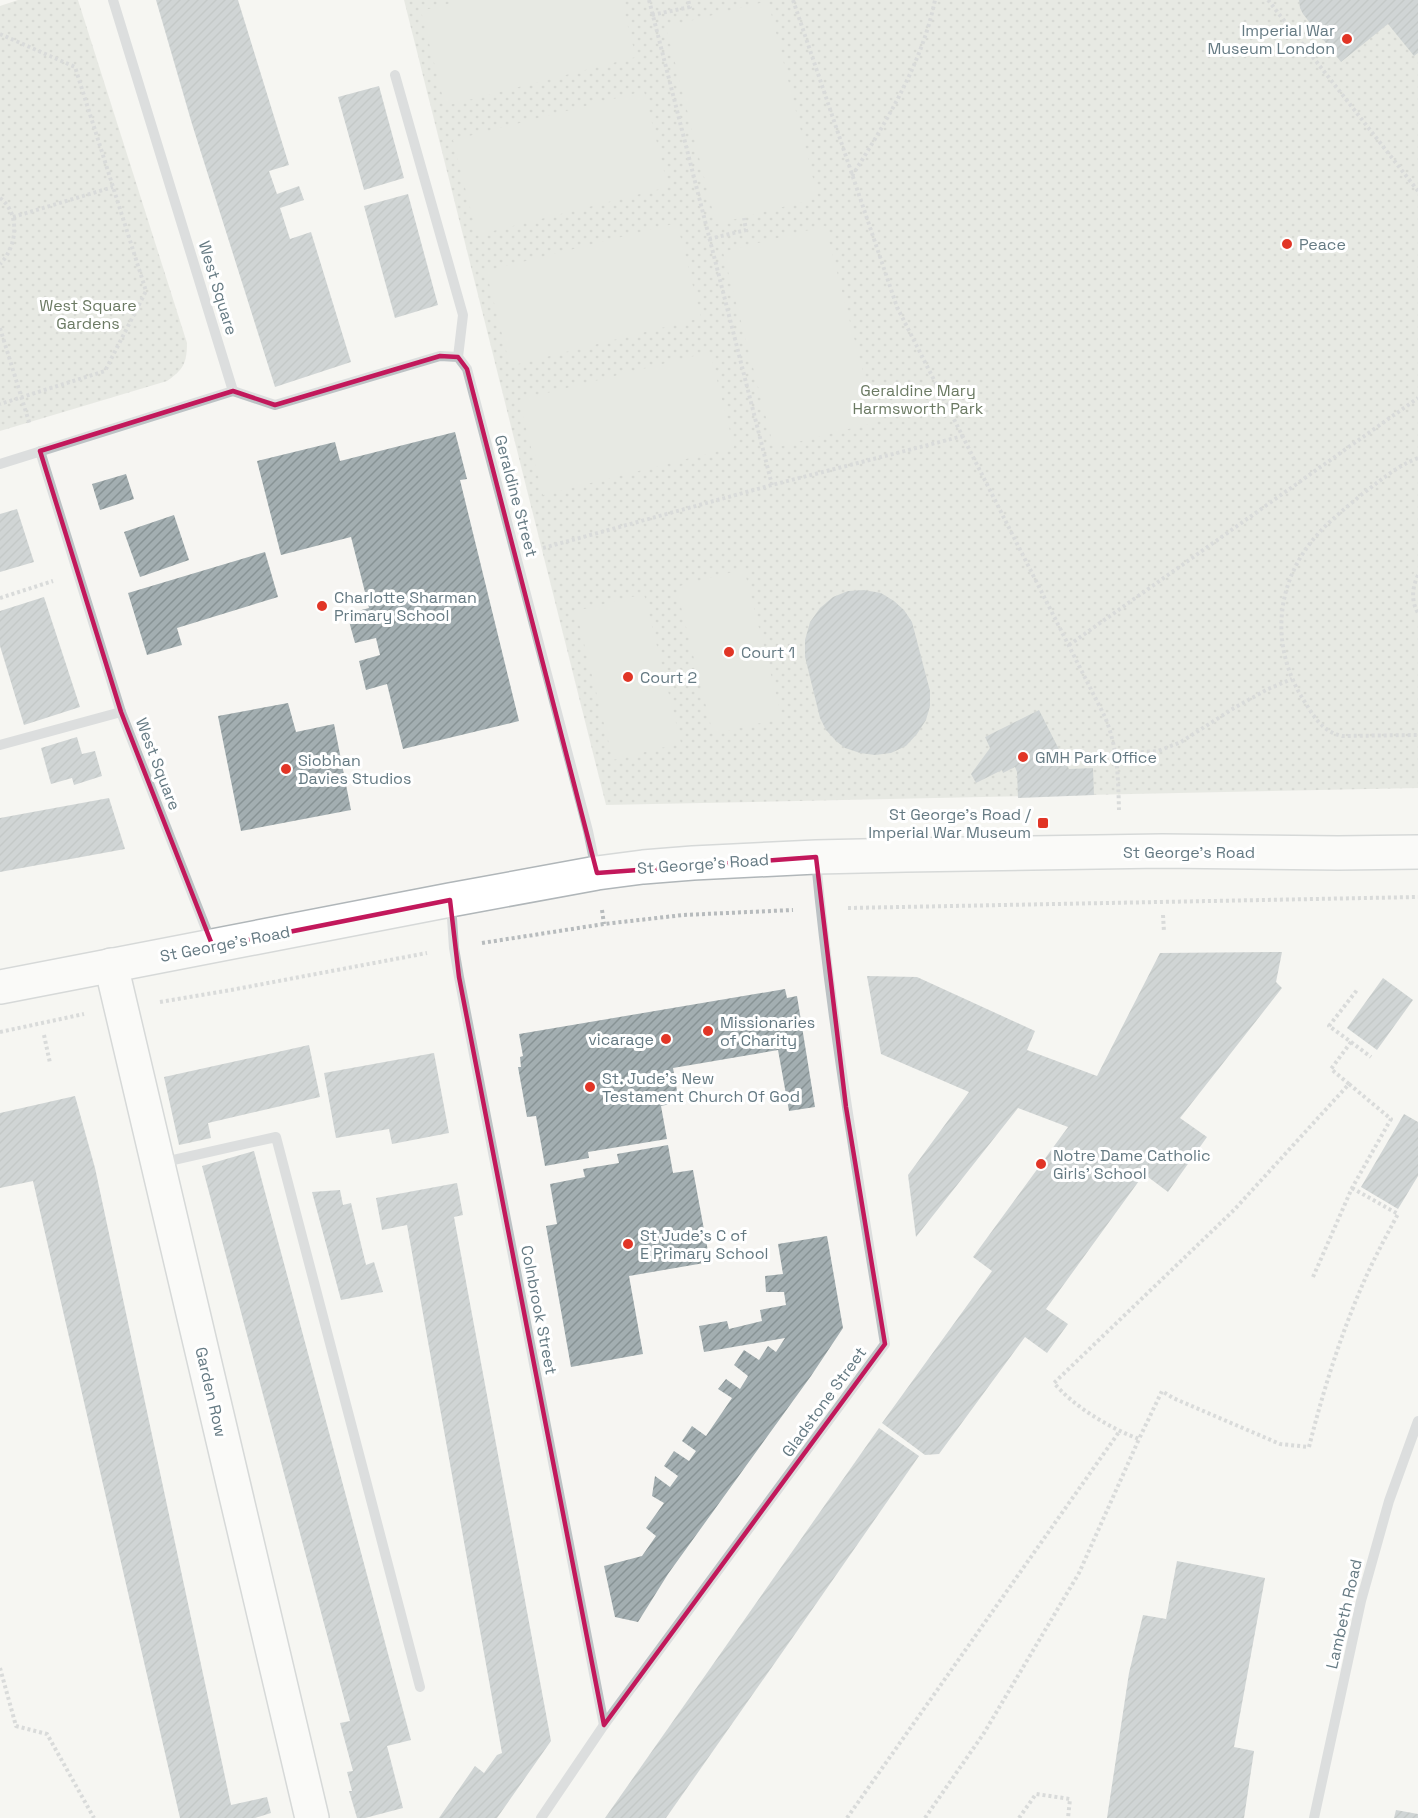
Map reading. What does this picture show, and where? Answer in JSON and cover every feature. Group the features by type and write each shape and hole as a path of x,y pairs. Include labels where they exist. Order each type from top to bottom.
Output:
{"main road":[{"name":"St George's Road","path":"0,987 597,873 693,863 816,857 1162,851 1338,854 1418,852"},
{"name":"Garden Row","path":"111,965 312,1818"}],"street":[{"name":"West Square","path":"113,0 233,391"},
{"path":"0,464 233,391 275,405 440,356 458,357 463,315 395,75"},
{"name":"Geraldine Street","path":"458,357 467,369 585,819 597,873"},
{"name":"West Square","path":"40,451 122,712 213,947"},
{"path":"0,746 122,712"},
{"name":"Gladstone Street","path":"541,1818 604,1725 885,1344 846,1107 820,909 816,857"},
{"name":"Colnbrook Street","path":"450,900 454,948 604,1725"},
{"path":"157,1164 276,1137 420,1688"},
{"name":"Lambeth Road","path":"1314,1818 1361,1601 1389,1501 1418,1421"}],"path":[{"path":"649,0 772,485"},
{"path":"652,15 690,7 688,0"},
{"path":"793,0 897,307 1112,734 1117,754 1119,810"},
{"path":"852,176 877,137 909,75 930,25 934,0"},
{"path":"1268,0 1418,191"},
{"path":"0,34 75,68 146,291 105,371 0,404"},
{"path":"13,217 113,187"},
{"path":"0,198 13,217 15,231 12,245 0,264"},
{"path":"710,239 746,230 744,218"},
{"path":"0,328 40,451"},
{"path":"1069,645 1418,398"},
{"path":"516,556 772,485 963,436"},
{"path":"1418,458 1402,464 1338,513 1316,536 1297,563 1285,590 1281,620 1283,653 1292,679 1311,712 1330,733 1342,736 1418,735"},
{"path":"0,598 79,572"},
{"path":"1418,575 1414,583 1413,596 1418,614"},
{"path":"1117,754 1158,752 1181,742 1268,689 1292,679"},
{"path":"0,1032 121,1007 243,988 454,948 583,927 683,915 820,909 1418,897"},
{"path":"1163,915 1164,932"},
{"path":"1357,990 1329,1026 1371,1057"},
{"path":"44,1035 50,1063"},
{"path":"1313,1277 1352,1188 1391,1119 1331,1069 1351,1042"},
{"path":"1139,1439 1119,1432 1082,1408 1054,1383 1234,1210 1349,1084"},
{"path":"925,1818 984,1733 1079,1573 1162,1391 1173,1398 1280,1444 1309,1447 1332,1364 1347,1322 1398,1214 1352,1188"},
{"path":"847,1818 1119,1432"},
{"path":"0,1668 16,1726 47,1734 94,1818"},
{"path":"1019,1818 1035,1794 1070,1799 1068,1818"}],"highlighted area":[{"path":"440,356 458,357 467,369 597,873 816,857 846,1107 885,1344 604,1725 459,977 450,900 213,947 121,712 40,451 233,391 275,405"}],"green space":[{"name":"West Square Gardens","path":"18,0 78,0 187,343 187,350 183,365 167,381 0,431 0,6"},
{"name":"Geraldine Mary Harmsworth Park","path":"404,0 1418,0 1418,788 606,805"},
{"path":"463,0 621,0 636,57 445,106 421,11"},
{"path":"768,1 818,198 716,224 666,27"},
{"path":"644,91 668,187 477,235 453,140"},
{"path":"677,223 701,318 510,366 486,271"},
{"path":"825,226 876,422 774,448 723,252"},
{"path":"710,352 734,447 543,495 519,400"},
{"path":"1418,567 1418,626 1411,612 1408,589"},
{"name":"Court 1","path":"744,569 782,718 713,734 676,587"},
{"name":"Court 2","path":"644,594 681,743 613,760 576,611"}],"building":[{"path":"156,0 238,0 289,165 269,171 277,194 299,186 304,200 280,208 290,239 311,232 351,362 275,387 192,124"},
{"name":"Imperial War Museum London","path":"1299,0 1418,0 1418,53 1414,56 1388,24 1341,62 1303,14"},
{"path":"379,86 404,178 364,190 338,97"},
{"path":"408,194 438,305 395,318 364,206"},
{"path":"455,432 467,479 460,480 519,721 403,749 387,684 366,690 359,661 380,655 376,638 355,643 347,614 369,608 351,537 281,555 257,461 335,442 340,461"},
{"path":"126,474 134,499 100,510 92,484"},
{"path":"17,509 34,562 0,572 0,514"},
{"path":"174,515 189,560 140,577 124,532"},
{"path":"265,552 278,597 177,628 182,645 147,655 128,593"},
{"path":"864,590 881,593 894,601 912,622 930,691 930,706 926,720 917,734 906,746 891,753 875,755 845,748 826,730 820,718 805,657 805,640 810,622 820,608 833,597 848,591"},
{"path":"44,597 80,707 24,725 0,646 0,611"},
{"name":"Siobhan Davies Studios","path":"288,703 296,732 334,724 351,810 241,831 218,716"},
{"name":"GMH Park Office","path":"1039,710 1069,769 1093,768 1094,795 1018,798 1015,767 1003,773 1002,770 976,783 971,774 990,748 985,737"},
{"path":"77,737 82,754 95,751 102,776 74,785 72,778 51,784 41,748"},
{"path":"109,798 125,849 0,872 0,818"},
{"path":"1282,952 1276,982 1282,988 1180,1118 1207,1137 1168,1192 1144,1174 1046,1309 1068,1324 1047,1353 1025,1337 939,1454 925,1455 882,1423 992,1271 973,1257 1068,1127 1018,1108 916,1237 908,1175 969,1092 881,1054 867,976 917,977 1035,1031 1027,1050 1097,1076 1160,953"},
{"path":"1383,978 1413,1000 1377,1050 1347,1028"},
{"path":"785,989 787,998 797,996 815,1107 789,1111 778,1050 673,1068 679,1102 661,1106 667,1139 588,1152 589,1158 545,1166 536,1116 527,1117 518,1067 521,1067 520,1057 523,1056 519,1034"},
{"path":"309,1045 320,1097 208,1123 211,1138 179,1145 164,1077"},
{"path":"434,1053 449,1133 392,1144 389,1129 336,1138 324,1073"},
{"path":"75,1096 95,1168 231,1805 267,1797 271,1813 255,1818 180,1818 33,1181 0,1188 0,1113"},
{"path":"1404,1114 1418,1122 1418,1176 1398,1209 1361,1187"},
{"name":"St Jude's C of E Primary School","path":"668,1145 673,1173 693,1170 710,1262 629,1276 643,1354 571,1367 546,1226 557,1224 550,1184 585,1177 583,1169 619,1163 617,1154"},
{"path":"254,1151 411,1740 387,1746 403,1808 365,1818 357,1818 349,1791 352,1791 347,1772 353,1771 340,1723 350,1721 202,1166"},
{"path":"457,1183 463,1215 454,1217 551,1741 497,1818 439,1818 475,1766 484,1773 497,1755 502,1753 407,1225 382,1230 376,1198"},
{"path":"340,1190 343,1205 351,1203 366,1265 374,1262 383,1292 341,1300 312,1192"},
{"path":"827,1236 843,1328 668,1574 638,1622 615,1617 604,1566 642,1556 656,1536 646,1528 664,1503 652,1496 655,1476 670,1487 678,1476 664,1466 674,1451 689,1461 696,1451 682,1441 692,1426 706,1436 732,1398 718,1389 726,1379 740,1389 748,1376 734,1365 744,1350 759,1360 768,1346 776,1352 785,1338 704,1352 699,1326 727,1321 729,1329 762,1321 760,1310 786,1305 784,1292 766,1292 765,1276 783,1274 778,1244"},
{"path":"879,1428 919,1456 666,1818 605,1818"},
{"path":"1177,1561 1265,1578 1234,1747 1254,1751 1244,1818 1107,1818 1129,1673 1143,1615 1166,1619"},
{"path":"1396,1810 1418,1814 1418,1818 1394,1818"}],"place":[{"name":"Imperial War Museum London","path":"1347,39"},
{"name":"Peace","path":"1287,244"},
{"name":"Charlotte Sharman Primary School","path":"322,606"},
{"name":"Court 1","path":"729,652"},
{"name":"Court 2","path":"628,677"},
{"name":"GMH Park Office","path":"1023,757"},
{"name":"Siobhan Davies Studios","path":"286,769"},
{"name":"St George's Road / Imperial War Museum","path":"1043,823"},
{"name":"Missionaries of Charity","path":"708,1031"},
{"name":"vicarage","path":"666,1039"},
{"name":"St. Jude's New Testament Church Of God","path":"590,1087"},
{"name":"Notre Dame Catholic Girls' School","path":"1041,1164"},
{"name":"St Jude's C of E Primary School","path":"628,1244"}]}
